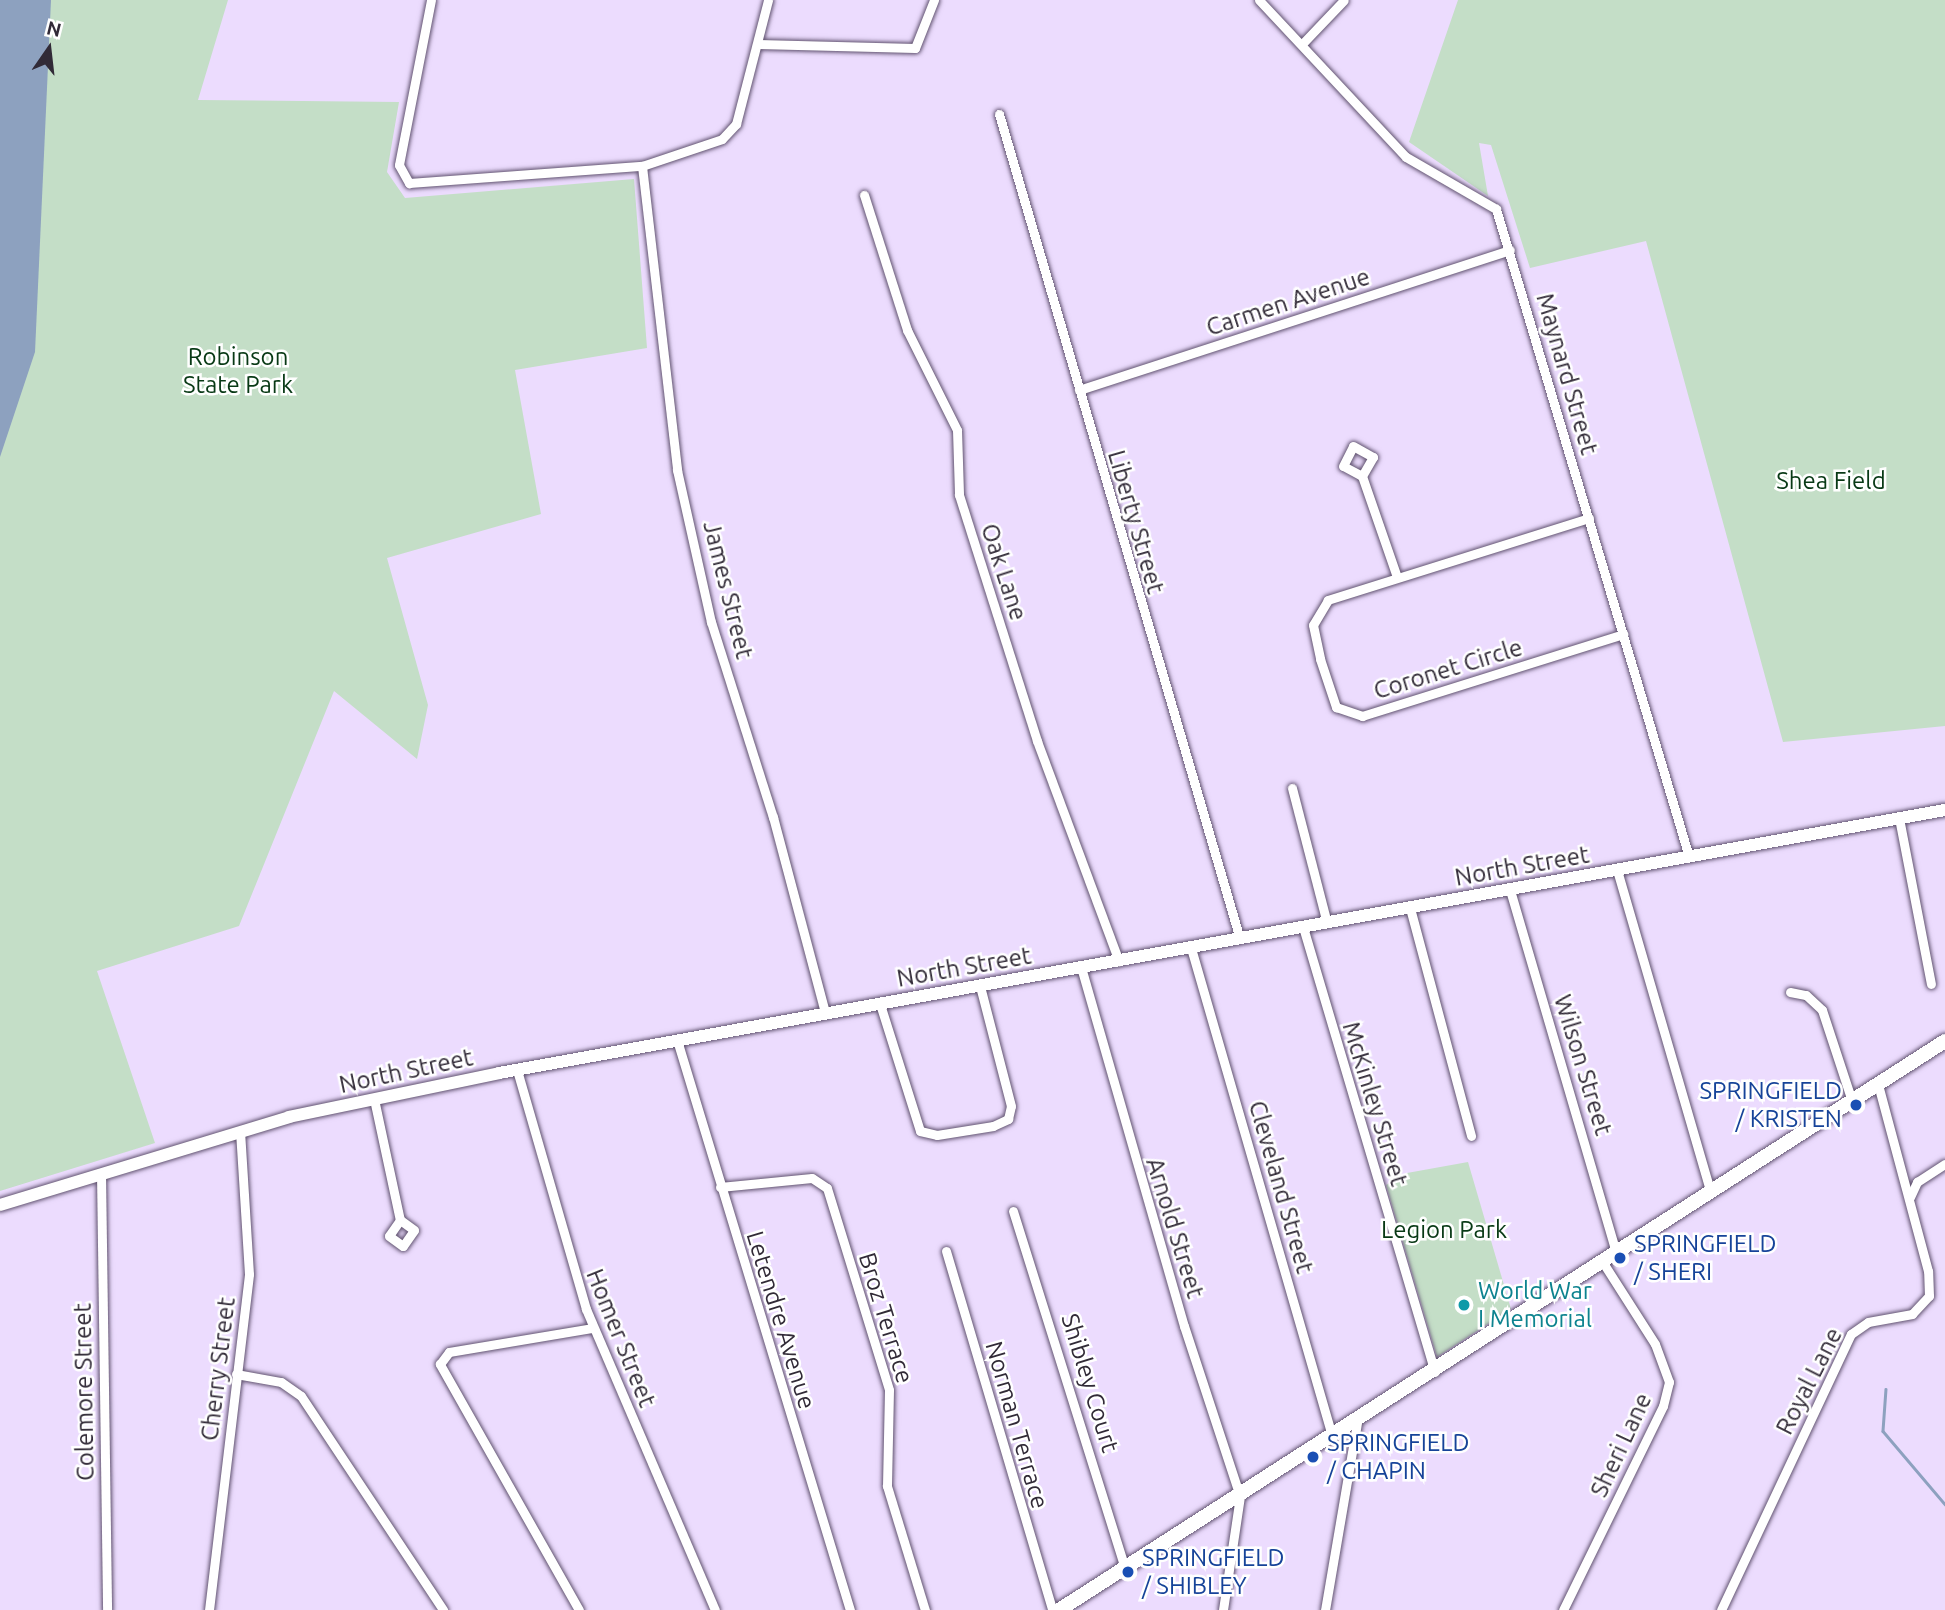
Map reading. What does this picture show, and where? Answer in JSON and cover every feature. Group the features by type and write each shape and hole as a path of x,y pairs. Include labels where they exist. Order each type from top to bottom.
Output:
{"main road":[{"name":"North Street","path":"0,1205 240,1131 517,1069 1945,810"},
{"path":"1059,1610 1333,1438 1945,1041"}],"street":[{"path":"431,0 399,165 410,183 642,166 722,139 736,124 768,0"},
{"path":"758,44 915,48 934,0"},
{"name":"Maynard Street","path":"1259,0 1303,43 1406,157 1496,209 1689,857"},
{"path":"1303,43 1344,0"},
{"name":"Liberty Street","path":"999,114 1240,939"},
{"name":"James Street","path":"642,166 677,470 711,622 779,837 825,1013"},
{"name":"Oak Lane","path":"864,195 907,330 957,430 960,495 1037,741 1119,961"},
{"name":"Carmen Avenue","path":"1079,390 1510,250"},
{"path":"1362,477 1397,578"},
{"name":"Coronet Circle","path":"1589,518 1328,600 1316,613 1314,636 1332,699 1355,716 1623,634"},
{"path":"1292,788 1327,923"},
{"path":"1899,818 1931,984"},
{"path":"1617,870 1711,1193"},
{"name":"Wilson Street","path":"1510,890 1616,1252"},
{"path":"1410,908 1472,1136"},
{"name":"McKinley Street","path":"1303,927 1435,1372"},
{"name":"Cleveland Street","path":"1191,947 1333,1438"},
{"name":"Arnold Street","path":"1081,967 1184,1326 1240,1496"},
{"path":"880,1004 915,1125 937,1135 993,1126 1008,1119 1011,1106 980,986"},
{"path":"1790,992 1806,995 1822,1010 1852,1101"},
{"name":"Letendre Avenue","path":"677,1040 850,1610"},
{"name":"Homer Street","path":"517,1069 593,1328 715,1610"},
{"name":"Royal Lane","path":"1721,1610 1851,1334 1868,1322 1912,1314 1927,1299 1930,1281 1878,1085"},
{"path":"374,1099 400,1220"},
{"name":"Cherry Street","path":"209,1610 249,1262 240,1131"},
{"path":"1910,1202 1917,1182 1945,1164"},
{"name":"Colemore Street","path":"101,1173 107,1610"},
{"name":"Broz Terrace","path":"720,1187 815,1178 827,1188 889,1390 887,1486 925,1610"},
{"name":"Shibley Court","path":"1013,1211 1125,1568"},
{"name":"Norman Terrace","path":"946,1251 1052,1610"},
{"name":"Sheri Lane","path":"1563,1610 1663,1406 1669,1382 1655,1344 1602,1262"},
{"path":"579,1610 445,1382 441,1359 449,1352 593,1328"},
{"path":"236,1374 276,1380 301,1396 443,1610"},
{"path":"1325,1610 1356,1423"},
{"path":"1223,1610 1240,1496"}],"green space":[{"name":"Robinson State Park","path":"9,0 228,0 198,100 399,102 387,172 405,198 634,179 647,348 515,370 541,514 387,558 428,705 417,759 334,691 239,926 97,971 155,1143 0,1191 0,50"},
{"name":"Shea Field","path":"1458,0 1945,0 1945,726 1783,742 1646,241 1530,268 1491,145 1479,143 1488,196 1409,142"},
{"name":"Legion Park","path":"1468,1162 1511,1309 1437,1357 1386,1185 1407,1173"}],"water":[{"path":"0,0 51,0 35,352 0,457"}],"waterway":[{"path":"1886,1389 1883,1431 1945,1504"}],"place":[{"name":"SPRINGFIELD / KRISTEN","path":"1856,1105"},
{"name":"SPRINGFIELD / SHERI","path":"1620,1258"},
{"name":"World War I Memorial","path":"1464,1305"},
{"name":"SPRINGFIELD / CHAPIN","path":"1313,1457"},
{"name":"SPRINGFIELD / SHIBLEY","path":"1128,1572"}]}
